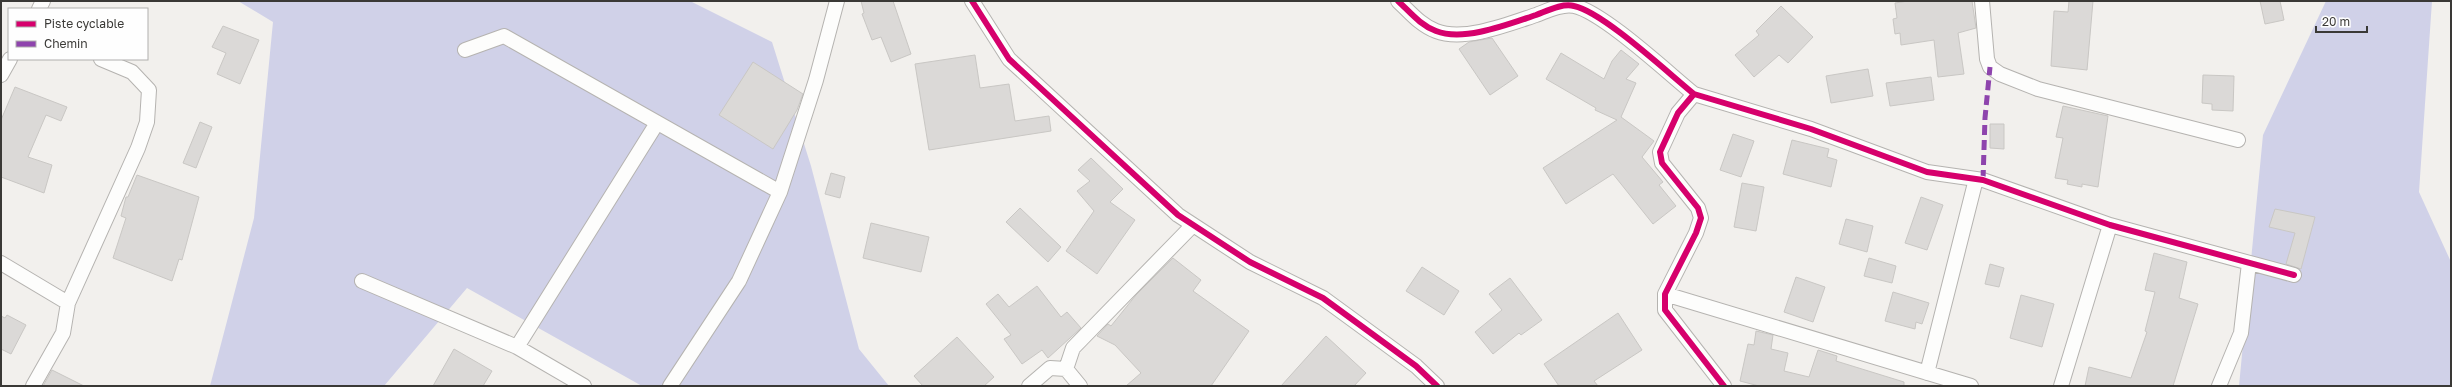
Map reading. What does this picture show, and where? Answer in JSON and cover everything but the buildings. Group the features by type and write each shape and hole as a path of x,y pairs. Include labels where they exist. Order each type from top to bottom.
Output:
{"street":[{"path":"670,386 738,281 780,192 816,80 837,1"},
{"path":"972,1 1009,59 1178,215 1250,262 1323,298 1416,366 1437,386"},
{"path":"1398,1 1418,20 1435,31 1449,35 1494,29 1556,8 1572,6 1584,9 1627,39 1694,94 1811,129 1927,172 1976,179 2110,225 2294,275"},
{"path":"1982,1 1986,59 1990,67 2000,74 2038,89 2238,140"},
{"path":"464,50 504,36 780,192"},
{"path":"1,76 9,60"},
{"path":"33,386 64,333 68,303 138,148 147,122 150,102 149,90 132,72 103,60"},
{"path":"1694,94 1678,113 1660,152 1662,164 1698,208 1701,218 1665,294 1665,310 1677,328 1724,386"},
{"path":"517,347 657,123"},
{"path":"1927,374 1976,179"},
{"path":"1066,369 1073,348 1193,225"},
{"path":"2061,386 2110,225"},
{"path":"1,262 68,303"},
{"path":"2219,386 2241,333 2249,263"},
{"path":"362,281 517,347 584,386"},
{"path":"1665,294 1927,374 1972,386"},
{"path":"1030,386 1050,368 1066,369 1080,386"}],"shaded area":[{"path":"238,1 690,1 772,42 811,166 859,349 889,386 642,386 467,288 384,386 210,386 254,218 273,22"},
{"path":"2326,1 2432,1 2419,192 2451,262 2451,386 2239,386 2263,135"}],"marked path":[{"path":"1983,180 1985,118 1990,67"}],"cycle path":[{"path":"972,1 1009,59 1178,215 1250,262 1323,298 1416,366 1437,386"},
{"path":"1398,1 1425,25 1436,31 1447,34 1473,33 1500,27 1560,6 1574,6 1601,19 1618,31 1694,94 1678,113 1660,152 1662,163 1698,208 1701,218 1696,233 1665,294 1665,310 1724,386"},
{"path":"1694,94 1811,129 1927,172 1983,180 2110,225 2294,275"}]}
